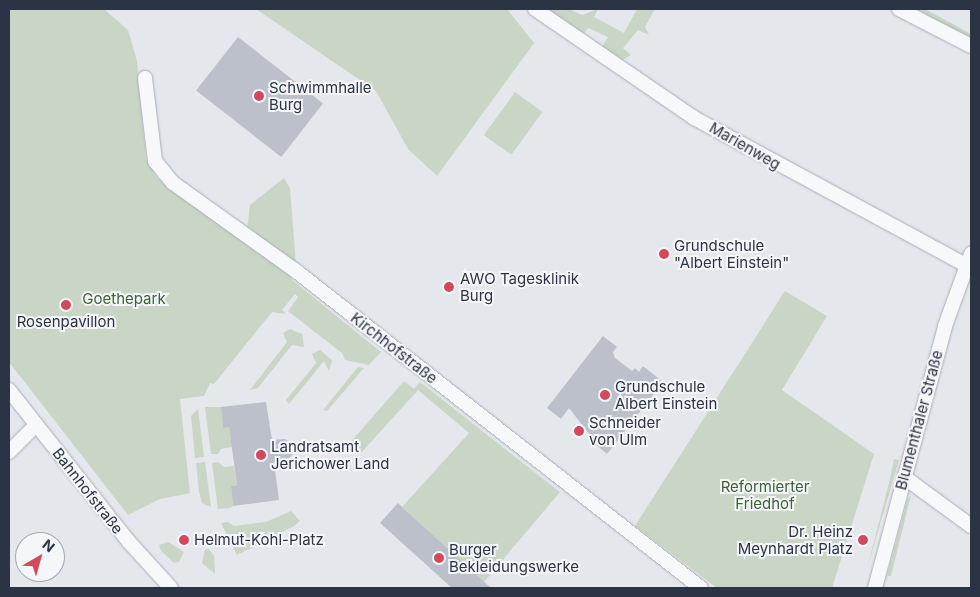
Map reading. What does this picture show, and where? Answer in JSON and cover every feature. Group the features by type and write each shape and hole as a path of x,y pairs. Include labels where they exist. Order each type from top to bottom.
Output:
{"street":[{"name":"Marienweg","path":"535,9 694,118 968,260"},
{"path":"899,9 971,46"},
{"name":"Kirchhofstraße","path":"145,78 155,161 172,183 302,276 701,588"},
{"name":"Blumenthaler Straße","path":"875,588 904,476 968,260"},
{"name":"Bahnhofstraße","path":"9,390 134,548 171,588"},
{"path":"9,452 36,425"},
{"path":"904,476 971,526"}],"green space":[{"name":"Goethepark","path":"9,9 104,9 128,30 137,61 146,159 157,178 290,275 292,280 381,352 369,365 345,360 342,353 288,311 298,297 295,294 282,310 286,314 272,312 214,384 210,383 204,396 180,399 190,493 160,499 128,515 9,362"},
{"path":"256,9 507,9 534,43 437,176 408,149 376,91"},
{"path":"546,9 569,9 582,15 598,9 594,17 624,33 637,9 655,9 645,27 649,35 638,30 623,48 631,55 621,61 601,48 608,37 588,28 583,35"},
{"path":"913,9 925,9 971,34 971,39"},
{"path":"515,92 543,112 511,155 484,135"},
{"path":"284,178 290,188 296,265 247,230 250,205"},
{"name":"Reformierter Friedhof","path":"785,291 827,316 782,390 874,454 832,588 717,588 635,526"},
{"path":"290,329 302,334 304,347 292,345 258,388 250,390 287,342 283,333"},
{"path":"320,350 332,360 329,371 324,361 289,404 286,400 316,363 312,354"},
{"path":"358,367 364,368 327,411 323,410"},
{"path":"404,381 414,389 420,382 560,492 484,582 402,507 469,433 418,390 360,454 349,444"},
{"path":"205,407 221,407 223,427 229,427 232,447 221,449 218,454 211,454"},
{"path":"198,409 204,457 195,458 191,416"},
{"path":"894,459 899,460 867,569 889,483"},
{"path":"205,462 211,507 202,503 199,492 196,463"},
{"path":"218,462 224,467 234,466 237,485 231,486 233,506 230,508 218,509 212,463"},
{"path":"911,495 891,576 887,576 907,501"},
{"path":"291,511 300,521 294,526 237,555 221,523 228,522 234,526 266,522"},
{"path":"168,542 184,552 179,562 174,563 161,551 159,545"},
{"path":"209,549 214,556 215,574 202,563 205,550"}],"building":[{"name":"Schwimmhalle Burg","path":"238,37 323,103 281,157 196,91"},
{"name":"Grundschule Albert Einstein","path":"603,336 617,347 613,352 615,358 632,371 635,368 639,372 643,366 663,382 607,454 588,438 590,435 569,408 561,419 547,408"},
{"name":"Landratsamt Jerichower Land","path":"266,402 272,440 285,439 292,444 293,454 287,460 274,462 279,500 233,506 231,486 237,485 229,427 223,428 221,407"},
{"name":"Burger Bekleidungswerke","path":"398,503 491,588 452,588 380,523"}],"place":[{"name":"Schwimmhalle Burg","path":"259,96"},
{"name":"Grundschule \"Albert Einstein\"","path":"664,254"},
{"name":"AWO Tagesklinik Burg","path":"449,287"},
{"name":"Rosenpavillon","path":"66,305"},
{"name":"Grundschule Albert Einstein","path":"605,395"},
{"name":"Schneider von Ulm","path":"579,431"},
{"name":"Landratsamt Jerichower Land","path":"261,455"},
{"name":"Helmut-Kohl-Platz","path":"184,540"},
{"name":"Dr. Heinz Meynhardt Platz","path":"863,540"},
{"name":"Burger Bekleidungswerke","path":"439,558"}]}
